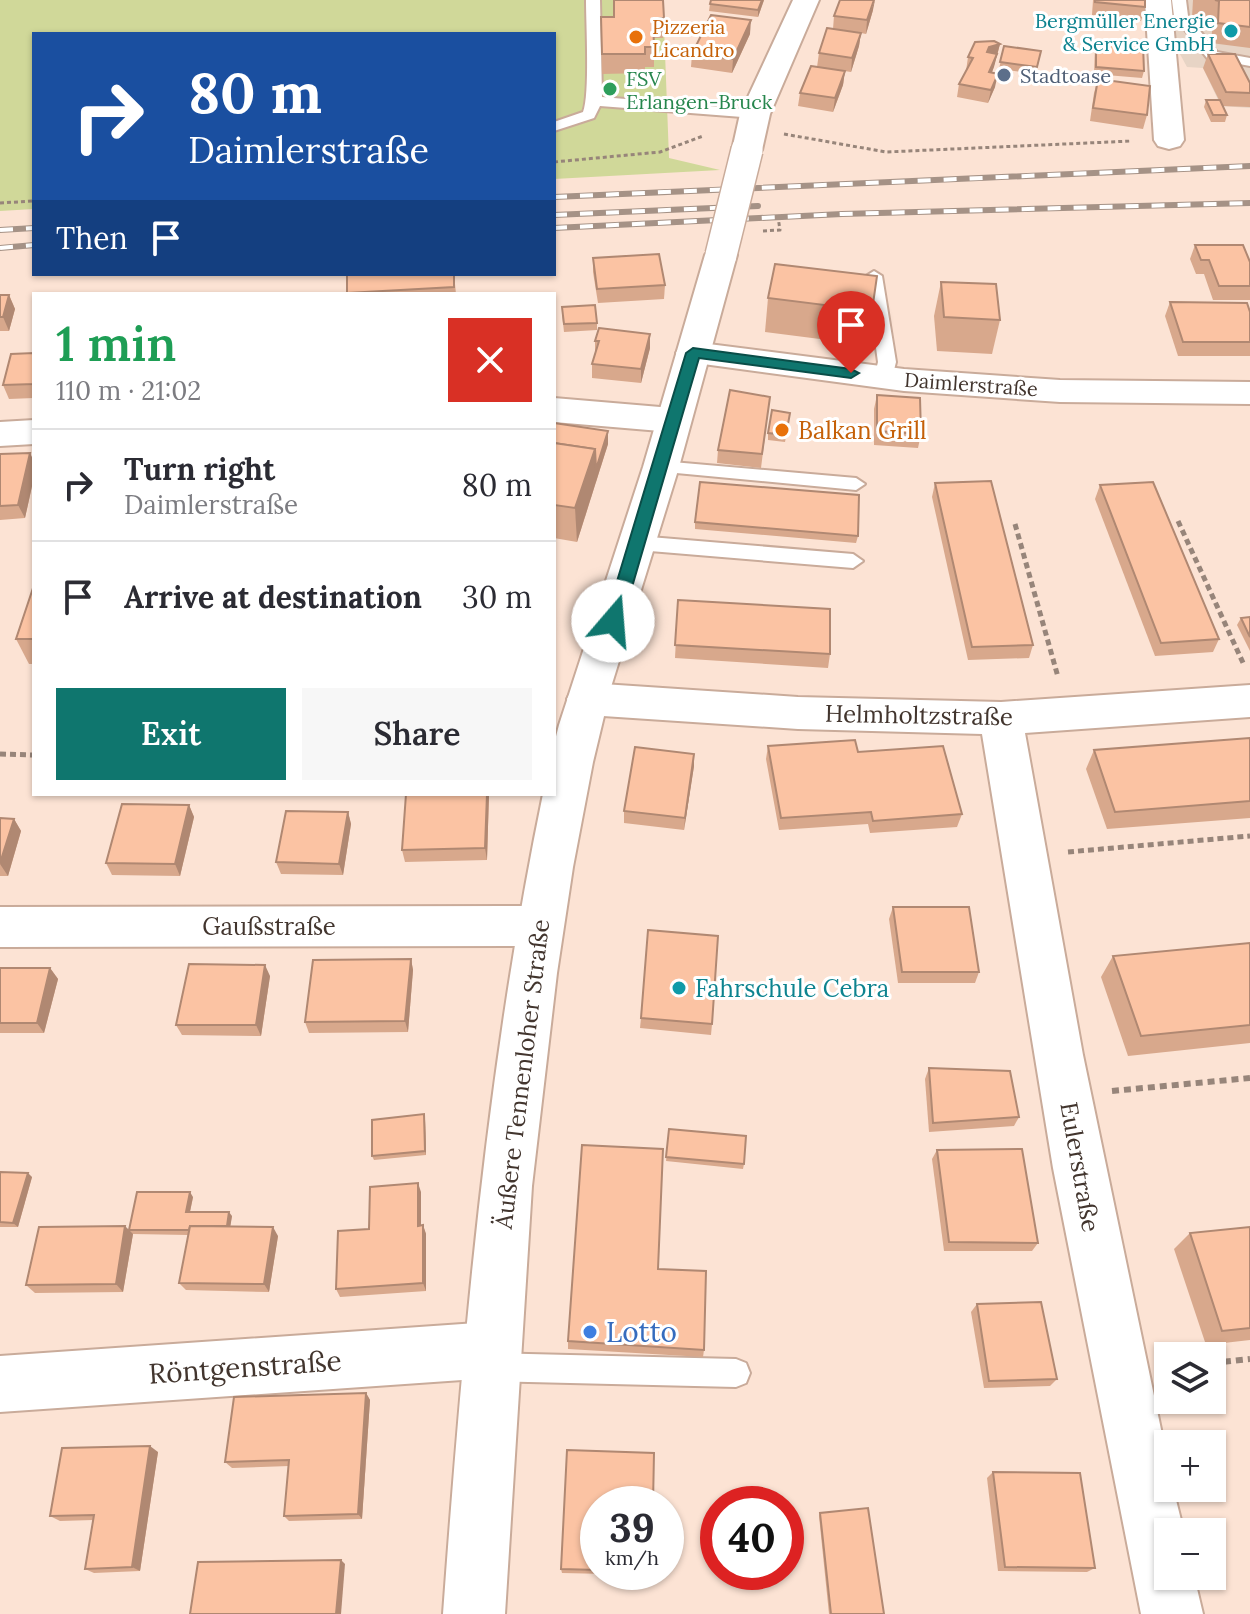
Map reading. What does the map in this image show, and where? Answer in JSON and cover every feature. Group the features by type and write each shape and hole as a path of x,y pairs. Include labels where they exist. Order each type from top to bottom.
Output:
{"street":[{"name":"Äußere Tennenloher Straße","path":"474,1614 490,1358 524,1022 539,926 572,758 661,467 721,255 751,131 806,0"},
{"path":"1158,0 1169,140"},
{"name":"Daimlerstraße","path":"693,353 883,378 1060,391 1250,393"},
{"path":"556,410 672,420"},
{"path":"0,434 32,432"},
{"name":"Helmholtzstraße","path":"588,699 798,713 1001,718 1250,701"},
{"name":"Eulerstraße","path":"1001,718 1022,856 1118,1374 1172,1614"},
{"name":"Gaußstraße","path":"0,927 539,926"},
{"name":"Röntgenstraße","path":"0,1384 490,1358"}],"lane":[{"path":"556,126 589,115 595,101 592,74 593,0"},
{"path":"1179,0 1181,16 1212,55 1250,62"},
{"path":"595,101 751,131"},
{"path":"874,276 887,362 883,378"},
{"path":"661,467 856,484"},
{"path":"638,543 853,561"},
{"path":"490,1358 736,1373"}],"path":[{"path":"556,162 660,152 720,131 751,131 886,152 1169,140"},
{"path":"0,203 32,201"},
{"path":"778,217 780,230"},
{"path":"1178,521 1250,679"},
{"path":"1015,524 1069,713"},
{"path":"0,754 32,755"},
{"path":"1022,856 1250,836"},
{"path":"1120,1090 1250,1078"},
{"path":"1226,1362 1250,1359"}],"shaded area":[{"path":"1183,0 1250,0 1250,108 1221,106 1203,68 1187,67 1174,43 1168,5"}],"green space":[{"name":"FSV Erlangen-Bruck","path":"0,0 663,0 669,158 720,170 556,179 556,32 32,32 32,209 0,211"}],"building":[{"name":"Pizzeria Licandro","path":"614,0 663,0 664,18 653,18 654,47 645,47 645,54 602,54 601,17 614,17"},
{"path":"711,0 762,0 758,10 710,4"},
{"path":"840,0 874,0 867,20 834,16"},
{"path":"1145,0 1145,7 1095,2"},
{"path":"1215,0 1250,0 1250,27 1218,23 1219,1"},
{"path":"711,15 751,20 733,59 692,54"},
{"path":"827,28 861,33 852,58 819,53"},
{"path":"1096,40 1143,45 1144,71 1096,67"},
{"path":"994,41 1000,44 989,47 987,52 997,54 989,72 998,74 991,90 959,84 973,58 968,57 975,42"},
{"path":"1004,46 1041,51 1037,67 1000,62"},
{"path":"1208,54 1235,54 1250,83 1250,93 1226,92"},
{"path":"811,66 845,71 835,98 800,93"},
{"path":"1098,79 1150,86 1147,115 1093,108"},
{"path":"1206,100 1220,100 1227,115 1213,115"},
{"path":"1195,245 1243,245 1250,262 1250,286 1219,286 1209,260 1201,260"},
{"path":"659,254 665,285 597,289 593,258"},
{"path":"775,264 877,276 872,311 768,298"},
{"path":"347,276 454,276 454,287 347,292"},
{"path":"941,282 996,284 1000,320 944,317"},
{"path":"0,295 9,295 3,317 0,317"},
{"path":"1170,302 1247,303 1250,342 1183,342"},
{"path":"595,305 597,323 564,324 562,307"},
{"path":"599,328 650,334 641,369 592,364 599,341 595,341"},
{"path":"32,353 32,384 3,385 11,354"},
{"path":"730,390 770,397 762,454 718,450"},
{"path":"877,395 920,398 921,434 877,431"},
{"path":"772,410 790,413 786,435 768,433"},
{"path":"556,423 608,431 596,469 595,449 556,443"},
{"path":"556,443 595,449 575,508 556,505"},
{"path":"30,453 18,505 0,506 0,454"},
{"path":"991,481 1033,645 972,647 935,483"},
{"path":"700,482 859,495 858,536 695,522"},
{"path":"1153,482 1219,639 1161,643 1100,485"},
{"path":"32,591 32,639 16,639"},
{"path":"678,600 830,609 830,654 675,645"},
{"path":"1250,617 1250,637 1241,618"},
{"path":"1250,738 1250,801 1115,812 1094,750"},
{"path":"855,740 858,752 943,746 962,814 873,821 871,812 781,818 768,746"},
{"path":"635,747 694,754 685,818 624,811"},
{"path":"406,796 487,796 485,848 402,850"},
{"path":"122,804 189,805 175,864 106,863"},
{"path":"286,811 348,812 339,864 276,862"},
{"path":"0,818 14,819 0,863"},
{"path":"893,907 969,907 979,972 902,972"},
{"name":"Fahrschule Cebra","path":"648,930 718,936 712,1024 641,1018"},
{"path":"1250,943 1250,1025 1141,1036 1113,956"},
{"path":"411,959 405,1021 305,1022 313,960"},
{"path":"189,964 265,965 256,1025 176,1025"},
{"path":"0,968 50,968 37,1023 0,1023"},
{"path":"929,1068 1010,1071 1019,1117 933,1123"},
{"path":"424,1114 425,1151 372,1156 372,1120"},
{"path":"669,1129 746,1136 744,1164 666,1157"},
{"path":"582,1145 663,1149 658,1269 706,1271 704,1350 568,1341"},
{"path":"1022,1149 1038,1243 949,1242 937,1150"},
{"path":"0,1172 28,1173 13,1223 0,1222"},
{"path":"418,1183 418,1226 423,1225 423,1283 336,1289 338,1231 369,1229 370,1187"},
{"path":"137,1192 190,1192 186,1212 229,1212 227,1226 190,1226 189,1230 129,1230"},
{"path":"125,1226 116,1284 26,1285 39,1227"},
{"path":"190,1226 273,1227 264,1284 179,1283"},
{"path":"1250,1227 1250,1328 1222,1331 1190,1233"},
{"path":"1041,1302 1057,1379 989,1381 977,1304"},
{"path":"366,1393 358,1514 284,1516 289,1460 225,1462 234,1397"},
{"path":"150,1446 132,1567 85,1569 94,1515 50,1516 62,1448"},
{"path":"567,1450 654,1453 653,1486 580,1486 580,1570 561,1569"},
{"path":"993,1472 1080,1473 1095,1568 1005,1567"},
{"path":"868,1508 884,1614 831,1614 820,1513"},
{"path":"341,1560 336,1614 190,1614 198,1562"}],"railway":[{"path":"556,197 1250,166"},
{"path":"556,228 842,214 1250,203"},
{"path":"556,215 758,206"},
{"path":"0,230 32,228"},
{"path":"0,248 32,245"}],"place":[{"name":"Bergmüller Energie & Service GmbH","path":"1231,31"},
{"name":"Pizzeria Licandro","path":"636,37"},
{"name":"Stadtoase","path":"1004,75"},
{"name":"FSV Erlangen-Bruck","path":"610,89"},
{"name":"Balkan Grill","path":"782,430"},
{"name":"Fahrschule Cebra","path":"679,988"},
{"name":"Lotto","path":"590,1332"}],"route":[{"path":"613,621 693,353 851,373"}]}
